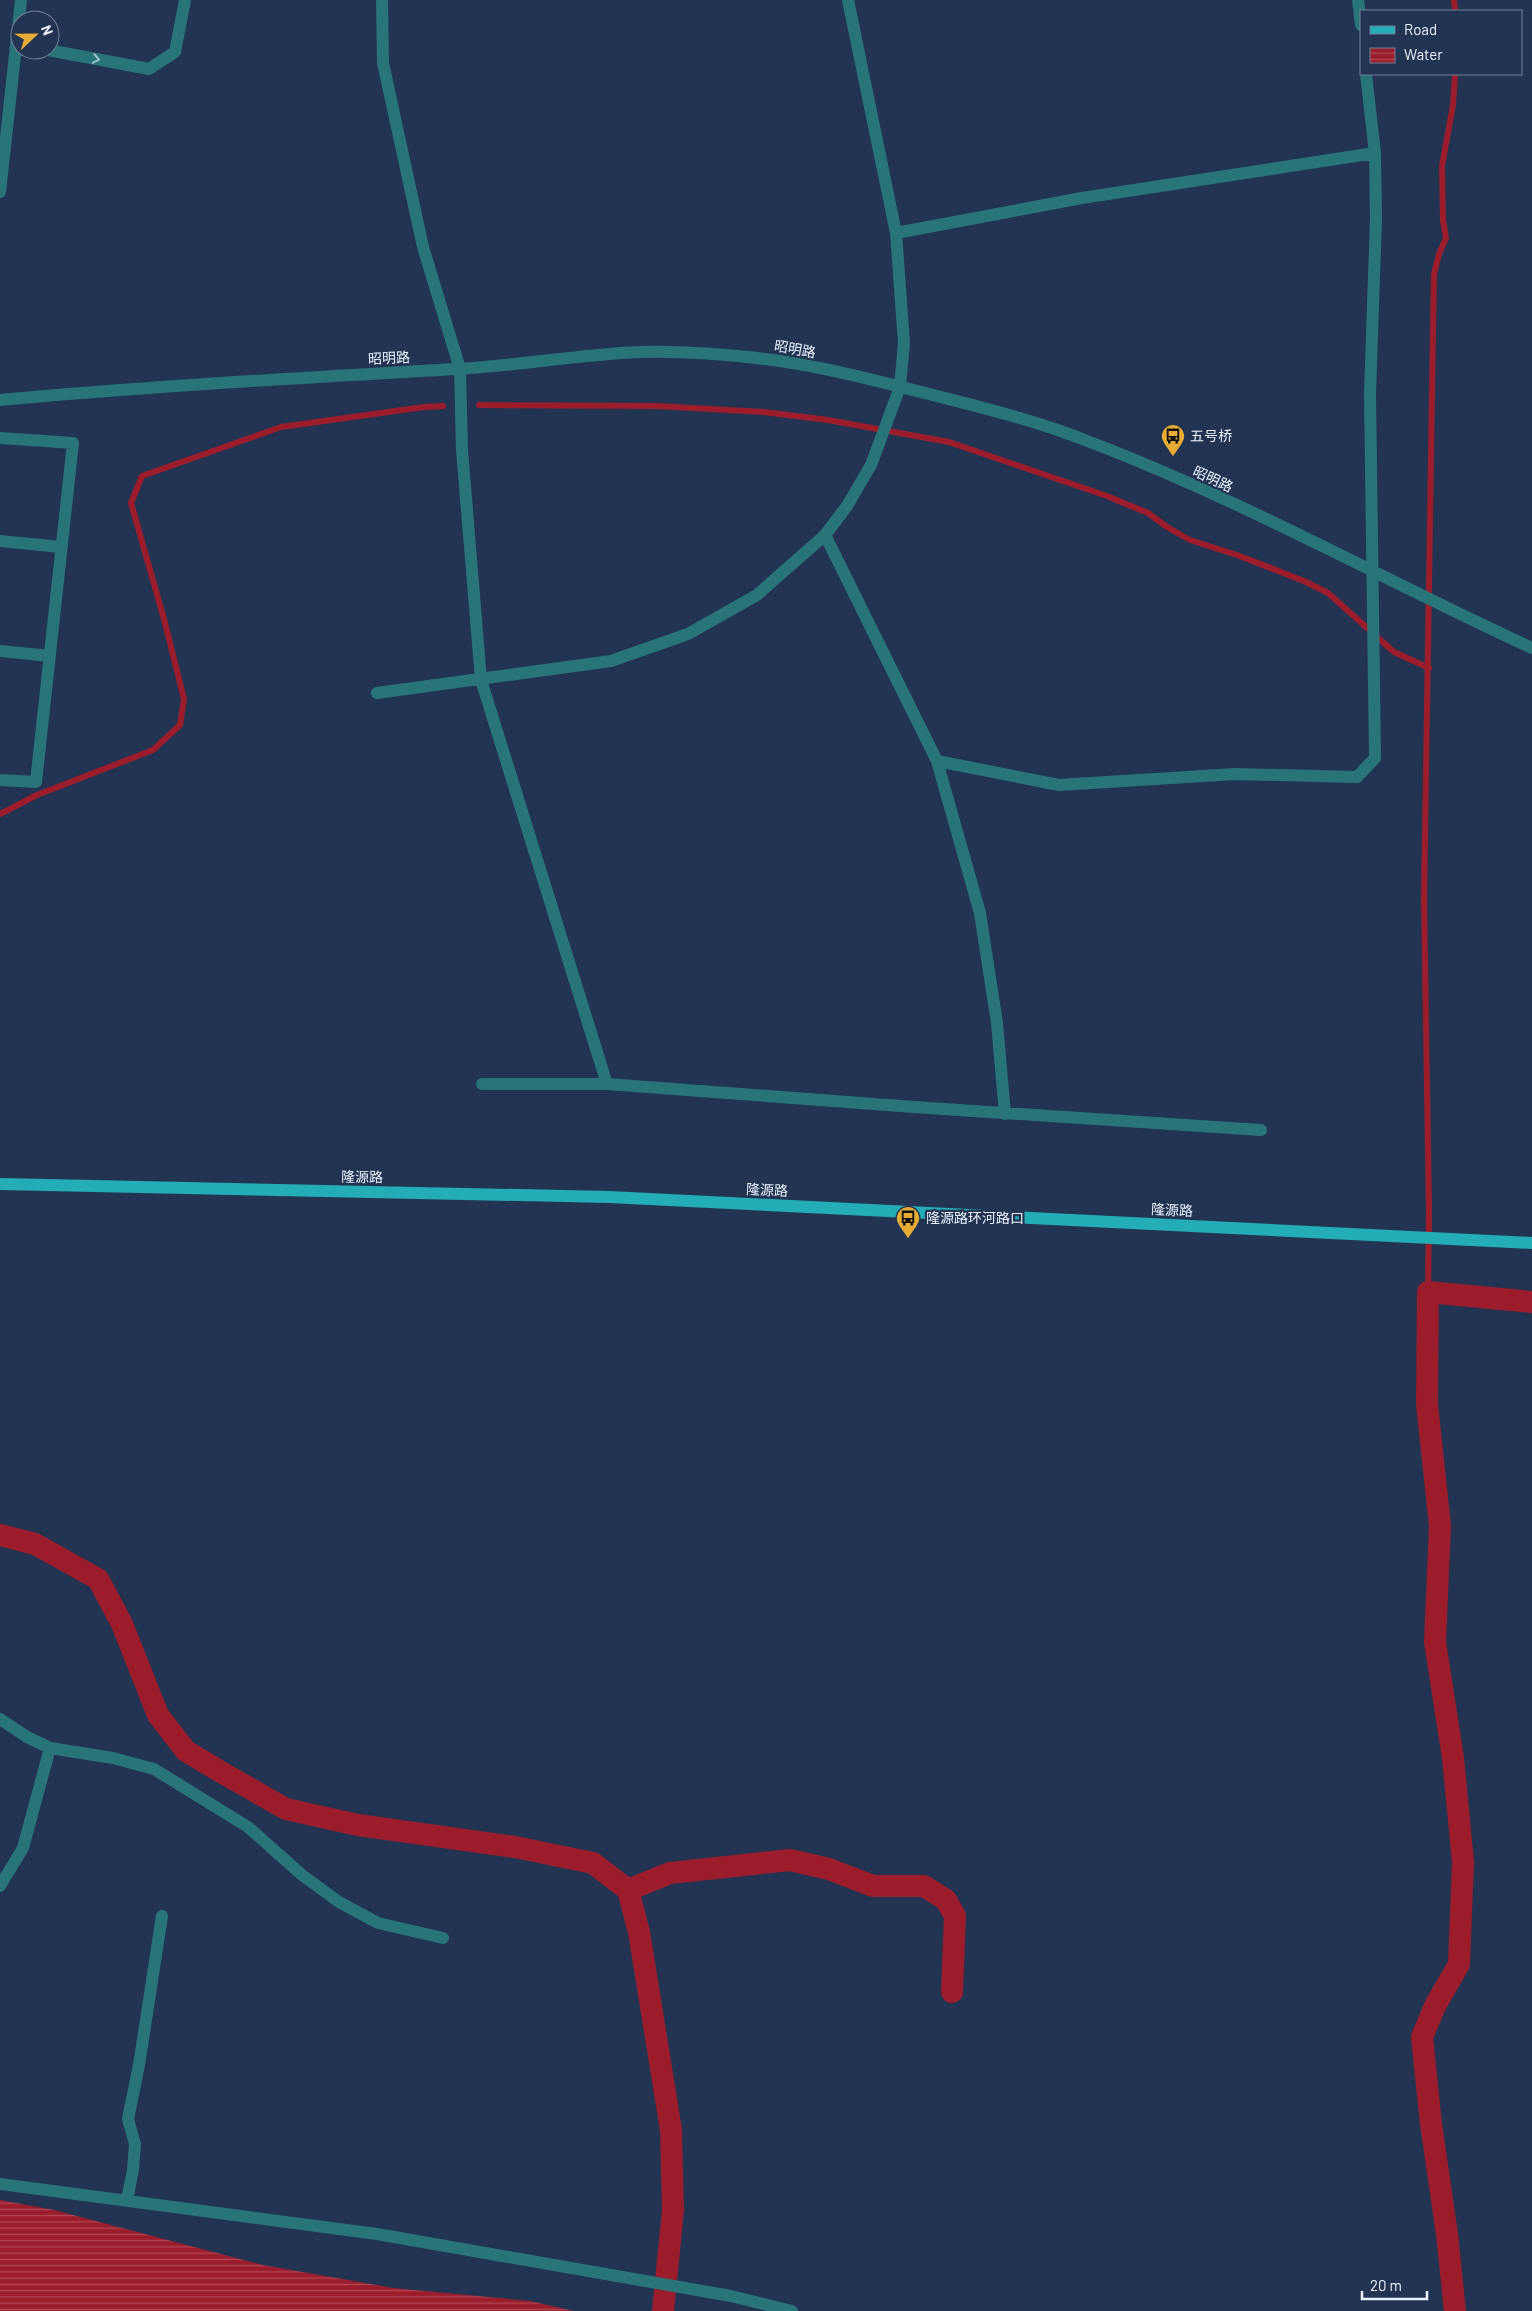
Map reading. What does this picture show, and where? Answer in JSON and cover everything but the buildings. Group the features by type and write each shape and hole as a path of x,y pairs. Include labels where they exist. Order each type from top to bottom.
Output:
{"main road":[{"name":"隆源路","path":"0,1184 609,1197 1532,1244"}],"street":[{"path":"60,52 149,69 175,52 185,0"},
{"path":"382,0 383,63 423,246 460,369 462,450 481,680 607,1084"},
{"path":"377,693 611,661 688,634 757,595 825,535 847,506 871,465 900,387 904,343 896,233 848,0"},
{"path":"1358,0 1360,17"},
{"path":"0,192 16,60"},
{"path":"937,761 1059,785 1235,774 1357,777 1375,758 1370,393 1376,218 1374,153 1366,75"},
{"path":"896,233 1082,198 1374,153"},
{"name":"昭明路","path":"0,400 97,391 460,369 638,352 677,352 766,359 846,373 1005,414 1088,441 1164,473 1372,570 1479,624 1532,648"},
{"path":"0,438 73,443 36,782 0,780"},
{"path":"825,535 937,761 980,914 997,1023 1005,1114"},
{"path":"0,541 61,547"},
{"path":"0,651 50,656"},
{"path":"482,1084 607,1084 1005,1114 1261,1130"},
{"path":"0,1719 27,1737 50,1748 113,1758 154,1769 248,1827 302,1875 339,1902 378,1923 443,1938"},
{"path":"0,1886 23,1848 50,1748"},
{"path":"127,2200 134,2170 135,2144 128,2119 139,2065 162,1916"},
{"path":"0,2184 377,2234 731,2296 792,2311"}],"water":[{"path":"0,2200 54,2210 263,2265 393,2288 530,2301 574,2311 0,2311"}],"waterway":[{"path":"1454,0 1455,10"},
{"path":"1428,1292 1429,1210 1424,900 1434,274 1439,254 1446,238 1443,220 1442,166 1453,105 1455,75"},
{"path":"479,405 657,406 764,412 828,420 949,442 1107,496 1148,513 1167,527 1190,540 1237,555 1304,581 1328,593 1394,652 1429,668"},
{"path":"0,814 37,795 153,750 180,725 184,699 164,619 131,503 142,476 281,427 443,406"},
{"path":"1455,2311 1422,2037 1435,2006 1459,1964 1463,1862 1453,1758 1435,1642 1440,1526 1427,1404 1428,1292 1532,1302"},
{"path":"0,1535 35,1544 98,1579 122,1624 158,1715 186,1751 286,1809 358,1825 515,1847 593,1863 628,1890 639,1932 671,2130 673,2210 663,2311"},
{"path":"628,1890 670,1873 790,1860 829,1869 873,1886 924,1886 946,1900 955,1916 952,1992"}],"place":[{"name":"五号桥","path":"1173,457"},
{"name":"隆源路环河路口","path":"908,1239"}]}
